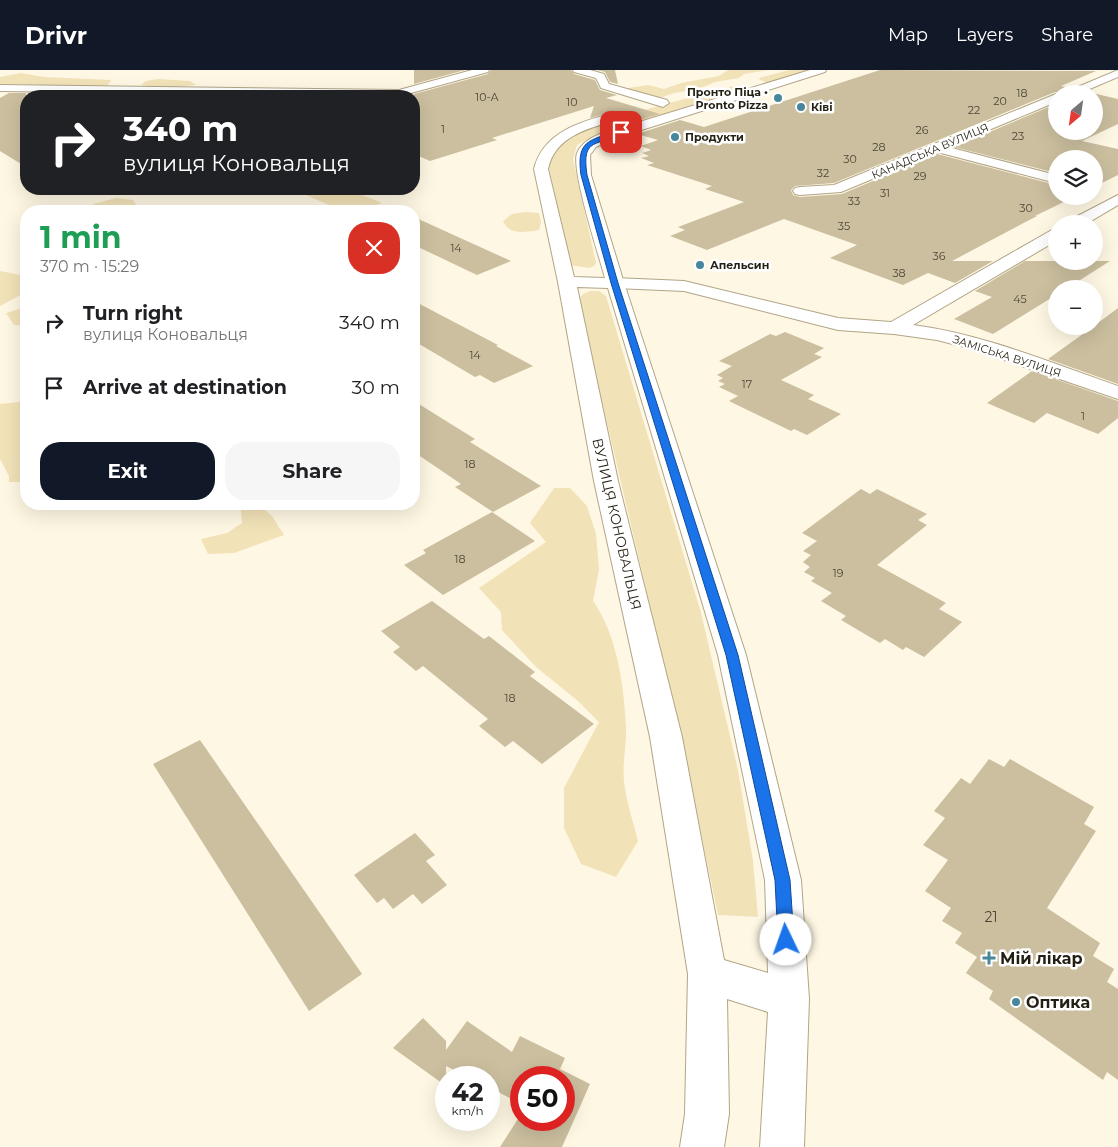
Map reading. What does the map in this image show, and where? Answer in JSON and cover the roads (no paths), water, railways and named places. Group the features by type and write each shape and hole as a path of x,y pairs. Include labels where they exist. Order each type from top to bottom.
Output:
{"main road":[{"path":"410,90 484,70"},
{"path":"578,70 600,76 605,86 663,103"},
{"name":"ВУЛИЦЯ КОНОВАЛЬЦЯ","path":"702,1147 707,1114 707,974 666,738 606,481 567,282 541,169 545,154 557,141 577,129 781,70"},
{"path":"782,1147 789,999 783,880 732,655 615,283 584,175 581,157 584,149 590,143 605,136 821,70"},
{"path":"1088,85 1118,73"},
{"path":"0,88 160,90"},
{"path":"1103,88 1111,90"},
{"name":"КАНАДСЬКА ВУЛИЦЯ","path":"800,191 836,188 1048,101"},
{"path":"936,148 1048,177"},
{"path":"1103,191 1118,197"},
{"path":"1089,215 1118,197"},
{"path":"894,328 1048,239"},
{"name":"ЗАМІСЬКА ВУЛИЦЯ","path":"567,282 684,286 838,324 894,328 938,334 979,345 1118,393"},
{"path":"707,974 789,999"}],"place":[{"name":"Пронто Піца • Pronto Pizza","path":"778,98"},
{"name":"Ківі","path":"801,107"},
{"name":"Продукти","path":"675,137"},
{"name":"Апельсин","path":"700,265"},
{"name":"Мій лікар","path":"989,958"},
{"name":"Оптика","path":"1016,1002"}]}
